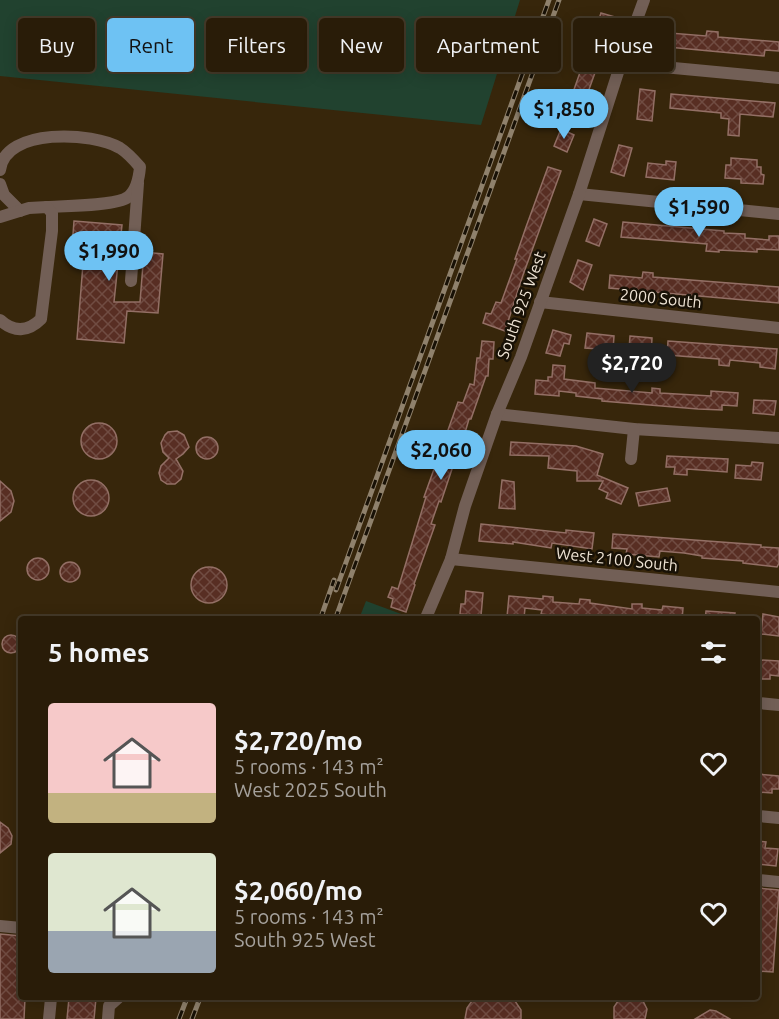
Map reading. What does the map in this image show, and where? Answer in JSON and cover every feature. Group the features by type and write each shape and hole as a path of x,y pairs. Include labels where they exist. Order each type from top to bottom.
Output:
{"street":[{"name":"South 925 West","path":"637,18 644,0"},
{"path":"674,68 779,78"},
{"name":"South 925 West","path":"427,616 451,559 465,506 579,194 618,72"},
{"path":"0,170 1,163 14,148 32,140 60,136 85,138 118,147 129,155 140,167 131,281"},
{"path":"0,217 47,207 111,203 127,198 138,182"},
{"path":"0,184 4,195 20,211"},
{"path":"579,194 779,214"},
{"path":"0,320 7,326 22,331 32,328 41,319 52,231 52,213 47,207"},
{"name":"2000 South","path":"540,302 779,328"},
{"path":"497,414 634,429 779,438"},
{"path":"631,459 634,429"},
{"name":"West 2100 South","path":"451,559 779,592"},
{"path":"760,703 779,705"},
{"path":"760,816 779,818"},
{"path":"760,880 779,882"},
{"path":"0,926 18,928"},
{"path":"50,1019 51,1000"},
{"path":"108,1019 109,1006 116,1000"}],"green space":[{"path":"0,0 520,0 514,18 416,18 416,72 498,72 481,125 0,76"},
{"path":"366,601 407,616 360,616"}],"building":[{"path":"601,13 615,17 615,18 599,18"},
{"path":"707,31 718,32 718,37 779,42 779,51 765,50 764,56 674,48 674,33 706,36"},
{"path":"580,72 595,72 578,120 565,115"},
{"path":"640,89 655,91 652,121 637,119"},
{"path":"671,94 775,103 773,117 740,114 739,136 728,135 729,119 721,118 721,113 670,108"},
{"path":"561,129 574,135 567,152 554,146"},
{"path":"619,145 632,148 624,176 611,172"},
{"path":"731,158 757,160 757,167 761,167 761,174 764,175 763,184 741,183 741,179 725,178 726,165 731,165"},
{"path":"666,161 676,162 674,180 646,177 648,163 666,165"},
{"path":"548,167 561,171 505,331 483,323 486,313 491,314 496,302 501,303"},
{"path":"594,219 607,224 599,246 586,241"},
{"path":"74,221 122,225 114,302 140,302 144,252 163,254 158,313 127,311 124,343 77,339 83,264 71,261"},
{"path":"623,222 724,231 724,233 745,234 745,238 769,240 769,236 779,236 779,250 706,251 707,244 621,237"},
{"path":"578,260 592,265 583,290 570,282"},
{"path":"643,272 653,273 653,277 779,287 779,303 609,288 610,275 642,278"},
{"path":"553,330 571,335 569,344 564,343 560,356 546,353"},
{"path":"587,333 614,336 613,350 585,348"},
{"path":"630,336 652,338 651,356 637,355 638,351 629,350"},
{"path":"482,341 494,342 493,359 489,359 488,376 486,376 471,419 469,419 457,460 455,460 431,524 435,525 406,612 391,607 393,599 388,597 392,587 398,589 426,497 424,497 458,402 463,403 470,384 474,385 477,358 480,358"},
{"path":"668,341 777,349 775,369 760,367 760,363 730,360 729,366 719,365 719,359 667,355"},
{"path":"553,365 565,366 564,379 595,383 595,388 652,393 652,388 660,389 660,393 711,396 711,391 738,393 737,406 722,405 722,410 698,409 602,401 602,399 576,396 576,393 559,391 559,396 535,394 536,380 548,381 548,377 552,377"},
{"path":"754,400 776,401 774,415 753,413"},
{"path":"99,423 112,428 117,441 112,454 99,459 86,454 81,441 86,428"},
{"path":"177,431 184,435 189,447 176,459 183,471 181,479 175,484 167,484 161,480 159,473 161,466 169,458 163,452 161,443 168,432"},
{"path":"207,437 215,440 218,448 215,456 207,459 199,456 196,448 199,440"},
{"path":"511,442 576,446 603,454 597,475 628,488 621,504 606,498 608,493 599,489 603,481 577,481 577,471 548,468 549,456 510,455"},
{"path":"667,456 728,459 727,472 687,469 687,475 674,474 675,467 666,467"},
{"path":"752,462 763,463 761,480 735,478 736,465 751,466"},
{"path":"91,480 104,485 109,498 104,511 91,516 78,511 73,498 78,485"},
{"path":"502,480 514,482 515,509 499,508"},
{"path":"0,481 11,491 14,501 11,512 0,521"},
{"path":"667,488 670,501 639,506 636,493"},
{"path":"481,524 566,533 566,530 594,533 592,549 552,543 551,548 513,542 513,544 479,541"},
{"path":"613,534 779,548 779,563 777,567 660,551 659,557 626,554 627,549 612,548"},
{"path":"38,558 46,561 49,569 46,577 38,580 30,577 27,569 30,561"},
{"path":"70,562 77,565 80,572 77,579 70,582 63,579 60,572 63,565"},
{"path":"209,567 222,572 227,585 222,598 209,603 196,598 191,585 196,572"},
{"path":"466,591 483,593 481,616 460,614 461,604 465,604"},
{"path":"509,596 543,599 543,596 553,597 553,602 579,604 580,599 590,600 590,603 632,609 632,604 642,604 642,608 662,610 663,606 683,608 682,616 558,616 541,614 542,610 525,608 524,616 507,616"},
{"path":"706,611 735,613 735,616 705,616"},
{"path":"763,614 779,617 779,636 761,634"},
{"path":"11,635 17,638 17,650 11,653 5,650 2,644 5,638"},
{"path":"761,660 779,661 779,676 770,675 770,679 760,679"},
{"path":"760,774 779,776 779,789 772,789 772,793 760,792"},
{"path":"0,822 8,828 12,836 11,844 0,853"},
{"path":"760,841 766,842 765,848 778,849 776,866 760,864"},
{"path":"760,888 779,890 773,972 760,971"},
{"path":"0,934 18,936 18,1000 25,1000 24,1019 0,1019"},
{"path":"69,1000 96,1000 94,1019 67,1019"},
{"path":"473,1000 514,1000 521,1010 521,1019 465,1019 467,1008"},
{"path":"619,1000 642,1000 647,1009 645,1019 614,1019 614,1007"},
{"path":"710,1010 716,1011 730,1019 695,1019"}],"railway":[{"path":"336,590 549,0"},
{"path":"336,616 559,0"},
{"path":"321,616 334,580"},
{"path":"179,1019 186,1000"},
{"path":"192,1019 199,1000"}]}
